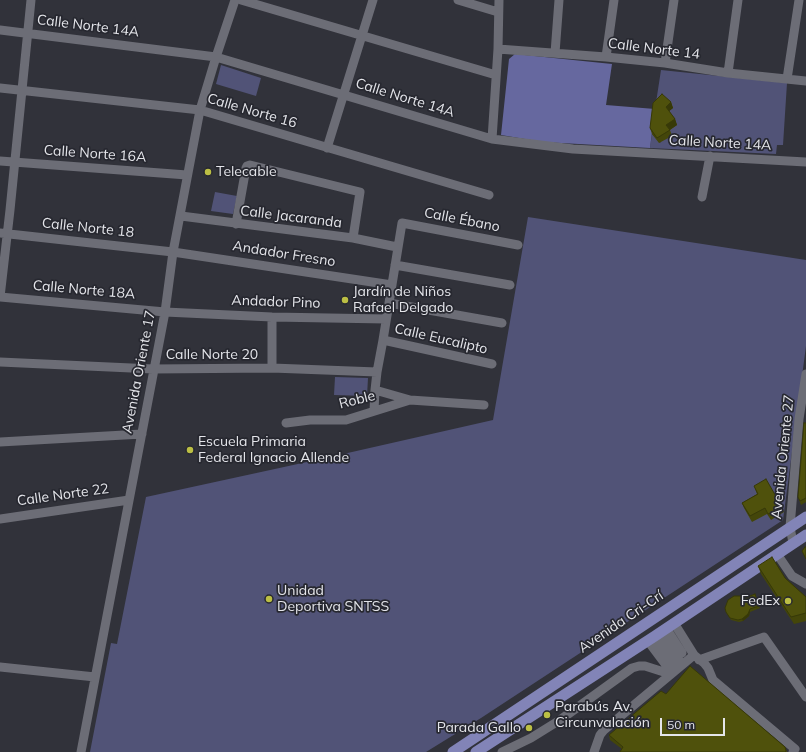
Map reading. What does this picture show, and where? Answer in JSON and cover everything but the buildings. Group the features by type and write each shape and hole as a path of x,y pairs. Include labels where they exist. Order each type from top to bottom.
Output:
{"main road":[{"name":"Avenida Cri-Crí","path":"453,752 798,521"},
{"name":"Avenida Cri-Crí","path":"476,752 661,632 806,535"},
{"path":"468,752 468,749 490,734 491,727"}],"street":[{"path":"0,297 4,233 15,162 31,0"},
{"name":"Avenida Oriente 17","path":"81,752 165,312 173,252 200,110 235,0"},
{"path":"241,0 496,76"},
{"path":"327,148 373,0"},
{"path":"458,0 498,12"},
{"path":"492,139 498,49 499,0"},
{"path":"555,53 559,0"},
{"path":"606,57 614,0"},
{"path":"665,63 674,0"},
{"path":"728,73 738,0"},
{"path":"787,79 799,0"},
{"name":"Calle Norte 14A","path":"0,30 216,57 492,139 554,148 806,162"},
{"name":"Calle Norte 14","path":"498,49 665,63 728,73 806,81"},
{"name":"Calle Norte 16","path":"0,88 200,110 489,195"},
{"path":"702,197 710,156"},
{"name":"Calle Norte 16A","path":"0,161 187,175"},
{"path":"236,224 247,166 250,165 360,192 353,238"},
{"name":"Calle Jacaranda","path":"181,216 353,238 397,246"},
{"name":"Calle Ébano","path":"397,246 402,223 518,245"},
{"name":"Calle Norte 18","path":"4,233 173,252"},
{"path":"374,411 377,372 397,246"},
{"name":"Andador Fresno","path":"173,252 392,285"},
{"path":"395,266 510,285"},
{"name":"Calle Norte 18A","path":"0,297 165,312"},
{"path":"389,303 502,323"},
{"name":"Andador Pino","path":"165,312 272,317 386,319"},
{"path":"272,317 272,368"},
{"name":"Calle Eucalipto","path":"383,340 492,364"},
{"name":"Calle Norte 20","path":"0,362 154,369 272,368 377,372"},
{"name":"Avenida Oriente 27","path":"793,543 798,521 799,419 806,374"},
{"path":"375,390 410,400 484,405"},
{"name":"Roble","path":"286,423 310,420 346,420 410,400"},
{"path":"0,442 142,434"},
{"name":"Calle Norte 22","path":"0,518 129,500"},
{"path":"798,521 806,532"},
{"path":"777,554 792,576 806,584"},
{"path":"661,632 683,665"},
{"path":"661,632 683,665"},
{"path":"661,632 683,665"},
{"path":"594,752 600,735 604,730 683,665 764,637 806,697"},
{"path":"502,752 531,738 560,720 632,668 639,666 704,663 713,680 795,749 793,752"},
{"path":"0,667 95,677"}],"shaded area":[{"path":"515,54 612,64 606,105 655,109 650,148 543,142 501,135 509,59"},
{"path":"221,65 261,78 256,96 216,84"},
{"path":"661,70 787,83 783,145 777,145 776,154 650,148 652,134 660,143 668,131 668,112 673,107 655,109"},
{"path":"215,192 237,196 233,214 211,211"},
{"path":"528,217 806,260 806,346 783,520 481,718 426,752 90,752 111,643 117,644 146,497 493,420"},
{"path":"335,377 368,378 367,396 334,395"}],"place":[{"name":"Telecable","path":"208,172"},
{"name":"Jardín de Niños Rafael Delgado","path":"345,300"},
{"name":"Escuela Primaria Federal Ignacio Allende","path":"190,450"},
{"name":"Unidad Deportiva SNTSS","path":"269,599"},
{"name":"FedEx","path":"788,601"},
{"name":"Parabús Av. Circunvalación","path":"547,715"},
{"name":"Parada Gallo","path":"529,728"}]}
